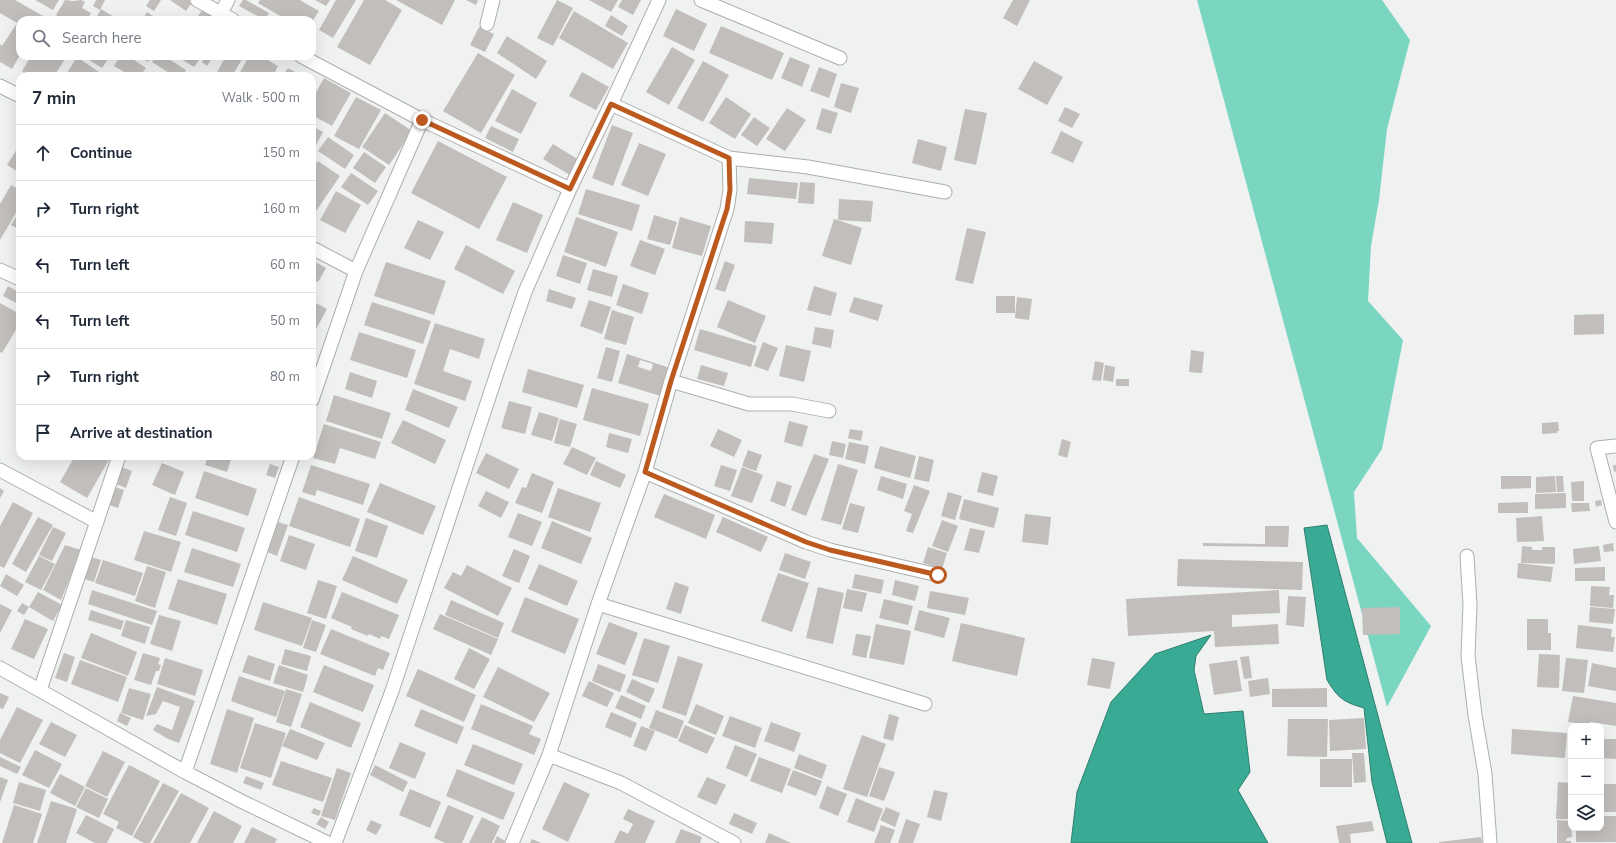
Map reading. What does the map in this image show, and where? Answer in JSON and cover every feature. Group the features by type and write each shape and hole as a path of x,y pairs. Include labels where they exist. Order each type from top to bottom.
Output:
{"street":[{"path":"197,0 226,16"},
{"path":"221,13 228,0"},
{"path":"487,24 493,0"},
{"path":"335,843 392,691 525,292 570,189 611,104 658,0"},
{"path":"701,0 840,58"},
{"path":"309,60 422,120 570,189"},
{"path":"0,86 16,94"},
{"path":"611,104 729,158 808,167 945,192"},
{"path":"316,388 356,271 422,120"},
{"path":"512,843 549,755 598,604 645,472 671,381 727,209 730,190 729,158"},
{"path":"316,250 356,271"},
{"path":"0,270 16,277"},
{"path":"671,381 749,404 792,404 829,411"},
{"path":"1616,446 1597,448 1616,522"},
{"path":"40,690 118,460"},
{"path":"185,772 292,460"},
{"path":"0,470 97,522"},
{"path":"645,472 806,542 830,550 938,575"},
{"path":"1467,556 1470,605 1468,656 1475,715 1485,774 1490,843"},
{"path":"598,604 925,704"},
{"path":"0,668 185,772 328,843"},
{"path":"549,755 621,783 734,843"}],"shaded area":[{"path":"1197,0 1382,0 1410,40 1387,129 1379,200 1371,246 1368,301 1403,340 1382,449 1354,492 1357,538 1431,626 1387,707"},
{"path":"1327,525 1412,843 1387,843 1372,782 1364,708 1351,704 1338,695 1327,680 1304,528"},
{"path":"1211,635 1196,656 1194,670 1204,714 1243,711 1250,772 1238,790 1268,843 1071,843 1077,792 1111,702 1155,654"}],"building":[{"path":"0,0 15,0 43,16 16,16 16,22 0,13"},
{"path":"35,0 59,0 53,10"},
{"path":"65,0 81,0 85,2 82,8 91,13 89,16 56,15"},
{"path":"96,0 105,0 100,10 93,6"},
{"path":"150,0 161,0 154,11 146,6"},
{"path":"170,0 192,0 193,1 186,11"},
{"path":"243,0 246,0 269,13 267,16 258,16 239,6"},
{"path":"260,0 300,0 319,11 316,16 280,16 258,3"},
{"path":"315,0 330,0 326,6"},
{"path":"336,0 356,0 333,38 319,30"},
{"path":"364,0 385,0 402,10 370,65 337,47"},
{"path":"396,0 455,0 442,25"},
{"path":"466,0 478,0 476,5"},
{"path":"557,0 573,8 553,46 537,38"},
{"path":"589,0 618,0 611,12"},
{"path":"622,0 641,0 633,15 618,7"},
{"path":"1013,0 1030,0 1017,26 1003,18"},
{"path":"101,9 112,16 97,16"},
{"path":"203,9 214,16 198,16"},
{"path":"676,9 707,24 694,51 663,36"},
{"path":"574,11 628,43 613,69 559,38"},
{"path":"147,12 153,16 144,16"},
{"path":"611,15 628,26 622,36 605,26"},
{"path":"16,25 17,60 12,69 0,62 0,44 2,46"},
{"path":"721,26 784,53 772,80 709,53"},
{"path":"479,27 494,34 485,52 470,45"},
{"path":"507,36 547,61 536,79 497,53"},
{"path":"672,47 695,60 669,105 646,92"},
{"path":"478,53 515,75 481,133 443,111"},
{"path":"790,57 810,65 802,87 781,78"},
{"path":"29,60 64,60 57,72 22,71"},
{"path":"75,60 81,60 99,72 68,72"},
{"path":"89,60 107,60 102,68"},
{"path":"118,60 134,60 146,68 143,72 124,72 114,66"},
{"path":"153,60 170,60 186,70 185,72 168,72 152,62"},
{"path":"183,60 199,60 194,67"},
{"path":"203,60 211,60 207,66 202,62"},
{"path":"224,60 242,60 234,72 217,72"},
{"path":"247,60 268,60 278,66 275,72 240,72"},
{"path":"703,61 729,75 703,122 677,108"},
{"path":"1034,61 1063,77 1047,105 1018,89"},
{"path":"819,67 837,74 829,98 810,91"},
{"path":"288,68 295,72 286,72"},
{"path":"582,72 609,87 596,110 569,96"},
{"path":"324,78 351,93 332,126 316,117 316,93"},
{"path":"841,83 859,88 851,113 834,107"},
{"path":"512,89 537,103 521,134 495,121"},
{"path":"356,97 381,110 359,149 334,136"},
{"path":"726,97 751,114 735,139 709,123"},
{"path":"1065,107 1080,114 1072,128 1058,121"},
{"path":"787,108 806,120 785,151 766,139"},
{"path":"822,108 838,113 831,134 816,129"},
{"path":"965,109 987,113 976,165 954,160"},
{"path":"385,113 412,131 389,165 362,147"},
{"path":"754,117 770,128 757,146 741,135"},
{"path":"612,125 633,133 613,186 592,178"},
{"path":"491,126 519,139 513,152 485,138"},
{"path":"316,128 323,132 316,145"},
{"path":"1061,131 1083,142 1073,163 1051,153"},
{"path":"328,137 354,155 345,169 318,151"},
{"path":"918,139 947,147 941,171 912,163"},
{"path":"438,141 507,177 479,229 411,193"},
{"path":"639,143 666,154 648,196 621,185"},
{"path":"553,144 579,160 570,175 543,159"},
{"path":"16,150 16,171 7,165"},
{"path":"364,152 386,167 375,183 353,168"},
{"path":"318,161 340,176 316,211 316,164"},
{"path":"351,173 378,191 368,205 341,187"},
{"path":"749,178 798,183 796,199 747,194"},
{"path":"800,182 815,183 814,204 798,203"},
{"path":"11,185 16,188 16,213 0,240 0,204"},
{"path":"586,189 640,205 632,231 578,214"},
{"path":"336,191 361,205 345,233 320,220"},
{"path":"839,199 873,201 871,222 838,220"},
{"path":"513,202 543,215 527,253 496,240"},
{"path":"654,215 677,222 670,245 647,239"},
{"path":"16,217 16,228 11,225"},
{"path":"576,217 618,232 606,267 564,252"},
{"path":"680,217 711,226 702,256 672,248"},
{"path":"834,219 862,228 851,265 822,256"},
{"path":"418,220 444,232 430,260 404,248"},
{"path":"745,221 774,223 772,244 744,242"},
{"path":"967,228 986,232 973,284 955,280"},
{"path":"640,240 665,249 655,275 630,266"},
{"path":"466,245 515,271 503,294 454,269"},
{"path":"563,255 587,263 580,284 556,276"},
{"path":"725,261 735,265 725,292 715,289"},
{"path":"316,262 326,268 318,282 316,281"},
{"path":"386,262 446,281 434,315 374,296"},
{"path":"593,269 618,276 612,297 587,290"},
{"path":"623,284 649,293 642,314 616,305"},
{"path":"8,286 16,291 16,303 3,296"},
{"path":"814,286 837,293 831,316 807,310"},
{"path":"549,289 576,298 572,309 546,301"},
{"path":"996,296 1015,296 1015,313 996,313"},
{"path":"854,297 883,305 878,321 849,312"},
{"path":"1017,297 1032,299 1029,320 1015,318"},
{"path":"589,300 611,307 602,334 580,326"},
{"path":"728,300 766,316 755,343 717,327"},
{"path":"372,302 431,321 423,344 364,325"},
{"path":"0,303 16,312 16,330 2,353 0,352"},
{"path":"316,303 327,309 316,329"},
{"path":"612,310 634,317 626,345 604,339"},
{"path":"1604,314 1604,334 1574,335 1574,315"},
{"path":"435,323 485,339 479,359 450,349 443,371 472,381 465,401 414,384"},
{"path":"815,327 834,330 831,348 812,344"},
{"path":"700,329 757,346 751,367 694,350"},
{"path":"359,332 416,350 407,378 350,360"},
{"path":"763,342 778,348 768,371 754,366"},
{"path":"786,345 811,351 804,382 779,376"},
{"path":"606,347 620,351 612,382 597,378"},
{"path":"1191,350 1204,352 1202,373 1189,372"},
{"path":"627,354 670,368 661,396 618,383","holes":["640,360 653,364 651,371 638,367"]},
{"path":"1095,361 1104,363 1101,381 1092,380"},
{"path":"701,365 728,373 724,386 697,379"},
{"path":"1105,365 1115,367 1113,382 1103,380"},
{"path":"528,369 584,385 577,408 522,392"},
{"path":"350,372 377,381 372,398 345,389"},
{"path":"1116,379 1129,379 1129,386 1116,386"},
{"path":"592,388 649,404 640,436 583,420"},
{"path":"413,389 458,407 449,428 405,410"},
{"path":"334,395 391,413 382,439 326,421"},
{"path":"509,401 532,407 525,434 501,428"},
{"path":"539,412 559,418 552,441 531,435"},
{"path":"560,419 577,424 570,447 554,443"},
{"path":"403,420 446,440 435,464 391,443"},
{"path":"789,421 808,426 802,447 784,442"},
{"path":"1558,422 1559,431 1557,431 1557,433 1542,434 1542,423"},
{"path":"324,424 381,442 375,459 340,448 335,464 316,459 316,449"},
{"path":"718,429 742,440 734,457 710,446"},
{"path":"850,429 863,431 861,441 848,438"},
{"path":"609,433 632,439 628,453 606,447"},
{"path":"1062,439 1071,442 1067,458 1058,455"},
{"path":"832,441 846,444 843,458 829,455"},
{"path":"849,442 869,446 865,464 845,459"},
{"path":"880,446 916,456 910,478 874,468"},
{"path":"572,447 596,458 587,475 563,464"},
{"path":"748,450 762,455 756,471 742,466"},
{"path":"486,453 519,469 509,489 476,473"},
{"path":"814,454 829,459 806,516 791,510"},
{"path":"919,456 934,460 929,482 914,479"},
{"path":"73,460 109,460 87,498 60,482"},
{"path":"207,460 231,460 227,472 205,465"},
{"path":"596,461 626,475 620,488 590,475"},
{"path":"162,463 184,472 175,495 152,485"},
{"path":"270,464 279,467 275,478 266,475"},
{"path":"838,464 858,470 841,525 821,520"},
{"path":"311,465 370,484 363,505 317,490 315,496 302,492"},
{"path":"721,465 737,470 730,491 714,486"},
{"path":"1613,465 1616,465 1616,471 1614,472"},
{"path":"121,467 132,471 126,488 116,484"},
{"path":"742,467 763,475 752,503 731,496"},
{"path":"204,471 257,489 248,516 195,498"},
{"path":"982,472 998,476 993,496 977,492"},
{"path":"532,473 554,482 542,513 515,503 522,487 526,488"},
{"path":"881,476 907,484 903,499 877,490"},
{"path":"1501,476 1531,476 1531,488 1501,489"},
{"path":"1555,476 1556,492 1536,493 1536,477"},
{"path":"1556,476 1563,476 1564,492 1557,492"},
{"path":"777,481 792,486 785,507 770,501"},
{"path":"1584,481 1584,501 1572,501 1571,482"},
{"path":"380,483 436,506 423,535 367,512"},
{"path":"914,485 930,491 913,533 906,531 912,514 904,511"},
{"path":"115,487 124,490 118,508 109,505"},
{"path":"0,488 4,491 0,498"},
{"path":"558,488 601,503 590,532 548,517"},
{"path":"486,491 509,502 501,518 478,506"},
{"path":"948,492 962,496 955,520 941,516"},
{"path":"1566,493 1566,508 1535,509 1535,494"},
{"path":"664,494 715,515 706,539 654,517"},
{"path":"170,497 187,503 176,536 158,530"},
{"path":"299,497 360,519 350,547 289,526"},
{"path":"964,499 999,508 994,528 959,519"},
{"path":"1601,500 1602,505 1596,507 1595,501"},
{"path":"13,502 33,513 4,568 0,566 0,526"},
{"path":"1528,502 1528,513 1498,513 1498,503"},
{"path":"850,503 865,507 858,533 842,529"},
{"path":"1571,503 1589,503 1590,511 1572,512"},
{"path":"193,511 245,528 237,552 185,535"},
{"path":"518,513 542,522 532,546 508,537"},
{"path":"1025,514 1051,517 1048,545 1022,542"},
{"path":"1542,516 1544,541 1517,542 1516,518"},
{"path":"38,517 53,525 26,572 12,564"},
{"path":"723,517 768,537 761,552 716,532"},
{"path":"366,518 388,526 377,558 355,551"},
{"path":"942,520 958,526 948,552 932,546"},
{"path":"552,521 592,538 581,564 541,548"},
{"path":"278,522 288,525 277,556 267,552"},
{"path":"1265,526 1289,526 1288,547 1203,546 1203,543 1265,544"},
{"path":"53,527 66,533 52,561 39,555"},
{"path":"970,528 985,531 979,553 964,550"},
{"path":"144,531 181,542 171,572 134,560"},
{"path":"289,535 315,544 306,570 280,561"},
{"path":"1613,543 1614,551 1604,552 1603,545"},
{"path":"65,545 81,550 61,600 43,590"},
{"path":"1522,546 1532,547 1532,550 1542,550 1542,547 1555,547 1555,564 1521,563"},
{"path":"1599,546 1601,561 1574,564 1573,549"},
{"path":"928,547 947,553 942,569 923,563"},
{"path":"192,548 241,564 233,587 184,572"},
{"path":"514,549 530,556 519,583 502,576"},
{"path":"785,553 811,562 805,579 779,570"},
{"path":"39,556 55,564 41,590 25,582"},
{"path":"353,556 408,580 397,604 342,580"},
{"path":"91,557 101,560 94,582 84,579"},
{"path":"1178,559 1303,562 1302,590 1177,586"},
{"path":"103,560 143,573 135,596 95,583"},
{"path":"1518,563 1553,567 1551,582 1517,578"},
{"path":"539,564 578,581 567,606 528,589"},
{"path":"467,565 512,588 498,616 444,588 453,572 461,576"},
{"path":"147,566 166,572 155,608 135,601"},
{"path":"1605,567 1605,581 1575,581 1575,568"},
{"path":"778,573 809,583 792,632 761,621"},
{"path":"6,574 24,585 17,596 0,586"},
{"path":"855,574 884,580 881,594 852,588"},
{"path":"178,579 227,594 217,625 168,609"},
{"path":"318,580 337,586 326,619 307,613"},
{"path":"895,580 919,586 915,601 892,595"},
{"path":"675,582 689,587 681,614 666,609"},
{"path":"1591,586 1610,587 1609,595 1614,595 1613,608 1590,606"},
{"path":"818,587 844,593 833,644 806,638"},
{"path":"847,589 867,593 862,612 843,608"},
{"path":"92,590 157,611 152,625 88,604"},
{"path":"1279,590 1280,613 1232,615 1232,627 1278,624 1279,644 1215,647 1214,631 1128,636 1126,599"},
{"path":"930,591 969,598 965,615 927,608"},
{"path":"38,592 62,605 53,621 29,607"},
{"path":"342,592 399,615 389,639 381,636 380,639 369,634 368,636 331,618"},
{"path":"1288,596 1306,597 1304,627 1286,625"},
{"path":"525,597 579,619 565,654 511,632"},
{"path":"884,599 913,606 908,625 879,618"},
{"path":"451,600 504,623 498,638 445,615"},
{"path":"263,602 312,618 302,646 254,630"},
{"path":"22,603 29,607 24,615 17,611"},
{"path":"0,604 12,610 0,633"},
{"path":"1400,607 1400,634 1363,635 1362,608"},
{"path":"1590,607 1615,609 1613,624 1589,622"},
{"path":"91,610 124,621 121,630 88,620"},
{"path":"919,610 950,618 944,638 914,630"},
{"path":"440,614 498,639 491,655 433,629"},
{"path":"159,615 181,621 172,651 150,644"},
{"path":"25,619 48,629 34,659 11,649"},
{"path":"1527,619 1548,619 1548,633 1551,633 1551,650 1527,650"},
{"path":"126,620 150,627 145,644 121,636"},
{"path":"312,620 326,625 316,652 303,648"},
{"path":"609,622 638,633 625,665 596,654"},
{"path":"961,623 1025,638 1017,676 952,661"},
{"path":"876,624 911,631 904,665 869,658"},
{"path":"1578,625 1612,629 1611,637 1615,637 1613,652 1576,648"},
{"path":"331,629 390,653 383,670 378,668 375,676 320,654"},
{"path":"91,633 137,652 128,676 81,658"},
{"path":"856,634 871,636 866,658 852,655"},
{"path":"644,638 670,646 658,683 632,675"},
{"path":"469,648 490,659 474,689 454,679"},
{"path":"285,649 311,656 307,671 281,664"},
{"path":"64,653 75,657 67,682 55,678"},
{"path":"143,653 160,658 158,664 161,665 159,671 156,671 151,685 134,680"},
{"path":"1539,654 1560,655 1559,688 1537,687"},
{"path":"248,655 275,664 270,681 242,672"},
{"path":"678,656 703,664 686,716 662,708"},
{"path":"1249,656 1252,678 1244,679 1240,657"},
{"path":"165,658 203,670 195,696 157,684"},
{"path":"1092,658 1115,662 1110,689 1087,685"},
{"path":"1566,658 1588,660 1584,693 1562,691"},
{"path":"80,660 127,677 118,702 71,684"},
{"path":"1237,660 1242,691 1214,695 1209,664"},
{"path":"1592,663 1616,668 1616,691 1588,686"},
{"path":"598,664 626,675 620,692 592,681"},
{"path":"279,665 308,675 303,692 273,683"},
{"path":"324,665 374,685 363,712 313,692"},
{"path":"498,667 550,693 534,722 483,697"},
{"path":"418,669 476,695 464,722 406,696"},
{"path":"239,676 285,691 276,717 231,701"},
{"path":"1268,678 1270,694 1250,697 1248,681"},
{"path":"632,679 655,689 649,703 626,692"},
{"path":"589,681 614,693 607,707 582,696"},
{"path":"157,687 195,701 179,743 168,739 153,730 157,724 172,730 180,707 163,701 156,714 146,716"},
{"path":"129,688 151,694 143,720 121,713"},
{"path":"1327,688 1327,707 1272,707 1272,689"},
{"path":"286,689 302,694 291,727 276,722"},
{"path":"0,693 9,697 3,709 0,708"},
{"path":"621,695 646,706 641,719 615,708"},
{"path":"1573,696 1616,703 1616,726 1604,723 1568,722"},
{"path":"310,702 361,723 351,748 300,727"},
{"path":"481,704 533,726 529,734 541,739 534,755 471,729"},
{"path":"696,704 724,716 716,735 688,723"},
{"path":"17,707 43,720 20,763 0,753 0,740"},
{"path":"227,709 254,718 237,773 210,764"},
{"path":"421,709 464,727 457,744 414,726"},
{"path":"656,710 684,721 677,739 649,728"},
{"path":"611,712 637,723 631,738 605,727"},
{"path":"120,713 131,718 127,726 117,721"},
{"path":"889,714 899,717 893,741 883,738"},
{"path":"730,716 762,728 755,748 722,736"},
{"path":"1364,718 1366,749 1330,751 1329,720"},
{"path":"1288,719 1328,719 1327,757 1287,756"},
{"path":"51,722 77,735 65,757 39,744"},
{"path":"771,722 801,733 794,752 764,741"},
{"path":"255,723 286,733 271,778 240,768"},
{"path":"685,725 715,738 707,754 678,741"},
{"path":"641,726 655,731 646,751 633,746"},
{"path":"290,729 325,743 317,760 282,746"},
{"path":"1512,729 1567,733 1565,758 1511,754"},
{"path":"862,735 886,744 867,797 843,789"},
{"path":"1604,739 1616,739 1616,759 1604,758"},
{"path":"400,742 426,753 415,779 389,768"},
{"path":"473,744 523,764 514,785 464,765"},
{"path":"735,745 757,754 747,777 726,768"},
{"path":"35,750 62,764 49,788 22,775"},
{"path":"103,751 125,762 107,797 85,786"},
{"path":"1352,753 1364,753 1366,782 1354,783"},
{"path":"799,754 827,765 822,779 794,768"},
{"path":"0,757 21,767 17,774 0,766"},
{"path":"759,757 791,769 782,793 750,781"},
{"path":"1320,759 1352,759 1352,787 1320,787"},
{"path":"281,761 332,778 323,802 272,785"},
{"path":"129,765 160,781 132,836 116,828 119,822 103,814"},
{"path":"375,765 408,782 403,792 370,775"},
{"path":"879,767 895,772 884,801 869,796"},
{"path":"337,768 351,773 335,820 321,816"},
{"path":"457,769 515,793 503,820 446,796"},
{"path":"793,770 822,781 816,796 787,785"},
{"path":"60,774 85,787 75,806 50,793"},
{"path":"246,776 264,783 261,790 243,783"},
{"path":"0,777 8,780 0,802"},
{"path":"707,777 726,785 716,805 697,797"},
{"path":"19,782 46,790 40,811 13,803"},
{"path":"564,782 590,794 568,842 542,829"},
{"path":"1558,782 1568,783 1568,819 1556,819"},
{"path":"163,783 179,791 150,843 144,843 133,837"},
{"path":"1604,784 1616,784 1616,812 1604,812"},
{"path":"827,786 847,794 838,816 819,808"},
{"path":"86,788 108,799 99,818 76,807"},
{"path":"410,789 441,802 430,828 399,815"},
{"path":"934,790 948,793 941,821 927,817"},
{"path":"181,793 209,808 190,843 153,843"},
{"path":"856,798 883,809 874,832 847,822"},
{"path":"51,801 77,809 66,843 37,843"},
{"path":"14,805 42,814 33,843 2,843"},
{"path":"448,805 474,816 462,843 445,843 434,838"},
{"path":"886,807 900,813 895,827 880,820"},
{"path":"314,808 321,811 319,816 311,813"},
{"path":"628,809 655,821 645,843 614,843 620,830 628,834 633,824 623,819"},
{"path":"214,811 242,826 233,843 197,843"},
{"path":"734,813 757,823 752,834 729,824"},
{"path":"86,815 114,829 107,843 95,843 76,833"},
{"path":"1604,816 1616,816 1616,842 1576,842 1576,831 1604,831"},
{"path":"321,817 329,822 325,829 316,824"},
{"path":"482,817 500,826 492,843 469,843"},
{"path":"906,819 920,824 913,843 898,843"},
{"path":"371,820 382,825 376,835 366,830"},
{"path":"1557,820 1568,821 1568,831 1572,831 1572,837 1567,838 1566,841 1571,841 1571,843 1557,843"},
{"path":"1372,821 1374,831 1350,834 1351,843 1339,843 1336,826"},
{"path":"881,825 895,830 890,843 874,843"},
{"path":"252,827 277,839 275,843 244,843"},
{"path":"681,829 702,837 700,843 675,843"},
{"path":"769,833 791,843 765,843"},
{"path":"497,836 505,841 504,843 494,843"},
{"path":"1481,837 1482,843 1439,843 1439,842"},
{"path":"532,839 541,843 530,843"}],"route":[{"path":"422,120 570,189 611,104 729,158 730,190 727,209 671,381 645,472 806,542 830,550 938,575"}]}
